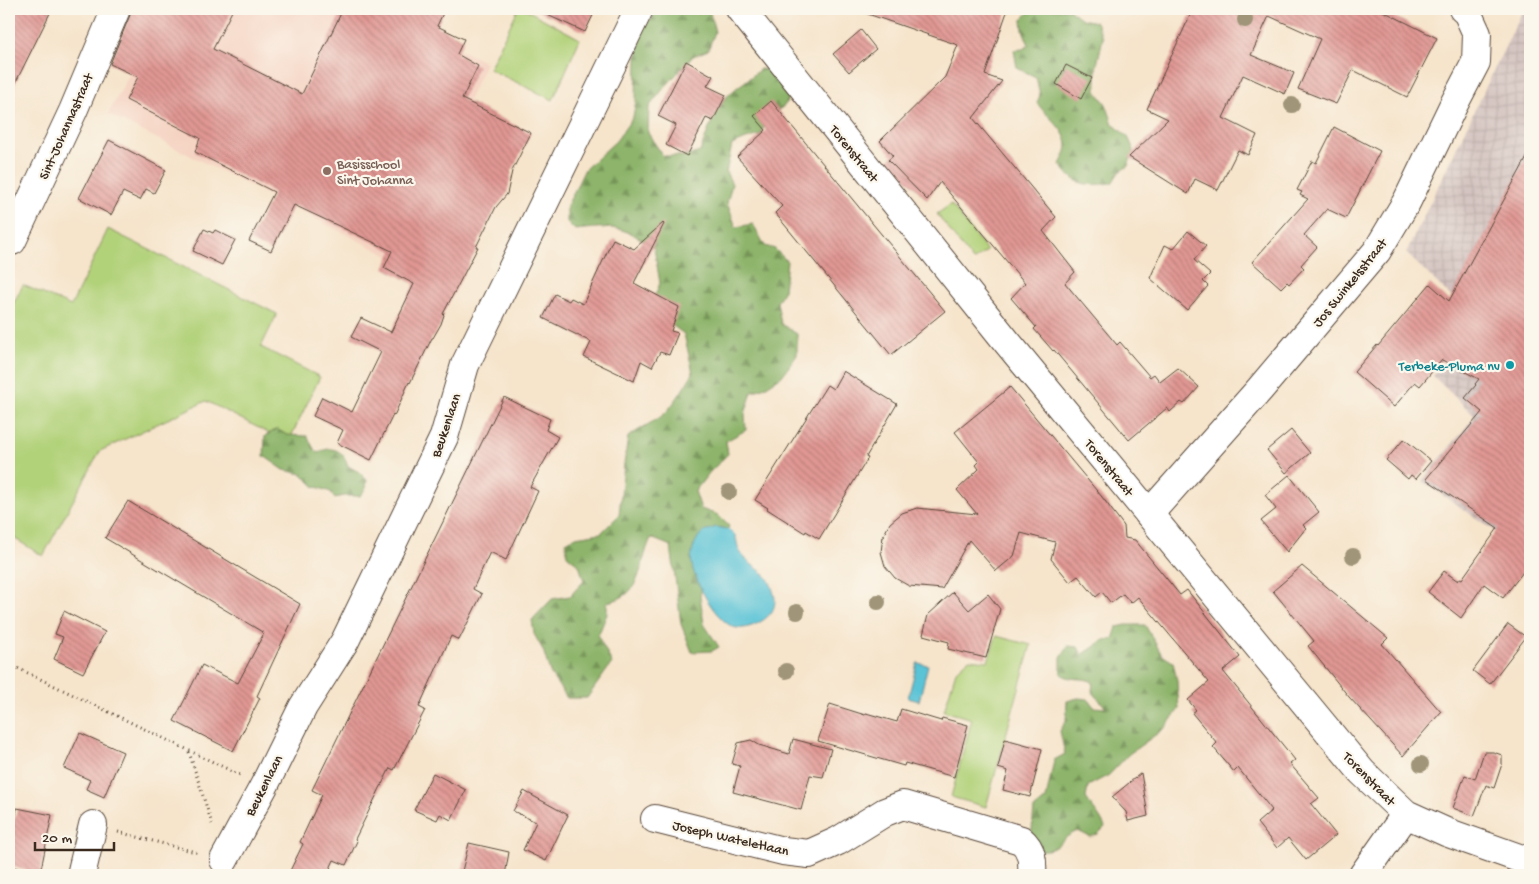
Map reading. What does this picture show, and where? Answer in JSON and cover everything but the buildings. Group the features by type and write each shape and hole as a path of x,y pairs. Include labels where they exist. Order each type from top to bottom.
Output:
{"street":[{"name":"Sint-Johannastraat","path":"11,240 73,111 116,9"},
{"name":"Beukenlaan","path":"224,860 264,786 303,707 345,642 363,606 444,437 465,365 639,9"},
{"name":"Torenstraat","path":"740,9 983,311 1362,772 1406,814 1446,832 1530,862"},
{"name":"Jos Swinkelsstraat","path":"1149,514 1266,382 1377,251 1407,201 1476,62 1477,34 1465,10"},
{"name":"Joseph Wateletlaan","path":"655,819 783,851 808,854 838,841 886,812 903,805 1021,840 1030,849 1032,875"},
{"path":"1363,875 1406,814"},
{"path":"81,875 93,825"}],"path":[{"path":"9,664 264,786"},
{"path":"188,751 224,860"},
{"path":"93,825 224,860"}],"shaded area":[{"name":"Basisschool Sint Johanna","path":"165,9 393,9 391,14 486,63 393,258 108,114"},
{"path":"1515,9 1530,9 1530,555 1422,481 1475,416 1433,376 1479,323 1406,253 1522,12"}],"green space":[{"path":"518,9 525,9 580,39 553,100 489,69"},
{"path":"659,9 709,9 715,32 708,50 693,56 649,107 648,133 663,156 687,156 700,152 721,104 729,94 760,69 778,70 788,83 790,95 785,105 766,120 761,135 732,145 726,172 732,184 727,203 736,227 753,224 765,246 775,249 787,261 784,290 777,302 781,324 797,334 797,355 782,376 765,387 752,392 745,414 746,430 726,441 728,454 709,473 695,491 701,509 718,515 729,526 721,548 705,574 700,596 704,624 719,647 712,651 692,652 681,624 671,546 651,538 638,578 633,586 619,599 607,602 607,614 598,636 612,663 587,698 567,698 551,675 543,650 534,634 532,620 552,599 570,596 584,581 579,565 567,555 566,542 575,537 601,533 619,515 628,437 664,415 693,373 684,334 650,309 660,283 654,248 625,231 608,228 575,230 567,222 567,206 585,169 616,141 633,117 636,100 637,55 643,28"},
{"path":"1032,9 1069,9 1082,19 1096,22 1103,38 1096,69 1096,91 1106,104 1113,124 1128,137 1134,150 1128,166 1119,172 1112,183 1096,185 1077,181 1060,164 1066,150 1066,139 1037,103 1040,95 1036,77 1017,68 1014,50 1023,49 1029,45 1023,30 1022,19"},
{"path":"951,204 987,251 973,261 937,214"},
{"path":"108,229 277,314 261,347 320,377 288,443 206,401 100,451 43,556 9,535 9,312 23,285 71,306"},
{"path":"277,429 287,435 307,436 318,453 328,449 337,451 344,456 348,466 359,472 367,480 366,488 360,496 334,498 331,492 314,486 302,474 284,470 264,456 265,436"},
{"path":"1145,625 1162,655 1173,662 1177,681 1179,709 1165,728 1129,754 1109,775 1088,786 1086,798 1105,827 1098,834 1090,837 1078,831 1048,850 1030,849 1034,809 1046,799 1054,760 1065,754 1060,731 1066,721 1067,701 1078,698 1088,699 1094,707 1106,708 1092,691 1093,682 1085,679 1069,678 1061,674 1061,657 1068,646 1078,647 1082,655 1104,640 1113,639 1117,627"},
{"path":"996,636 1031,645 986,807 951,797 972,719 944,711 956,671 969,659 988,661"}],"water":[{"path":"716,527 731,531 734,534 740,552 765,575 771,586 775,599 772,611 765,619 751,626 737,628 722,619 708,602 694,573 691,559 696,542 703,533"},
{"path":"917,663 928,665 919,701 908,698"}],"place":[{"name":"Basisschool Sint Johanna","path":"327,171"},
{"name":"Terbeke-Pluma nv","path":"1510,365"}]}
